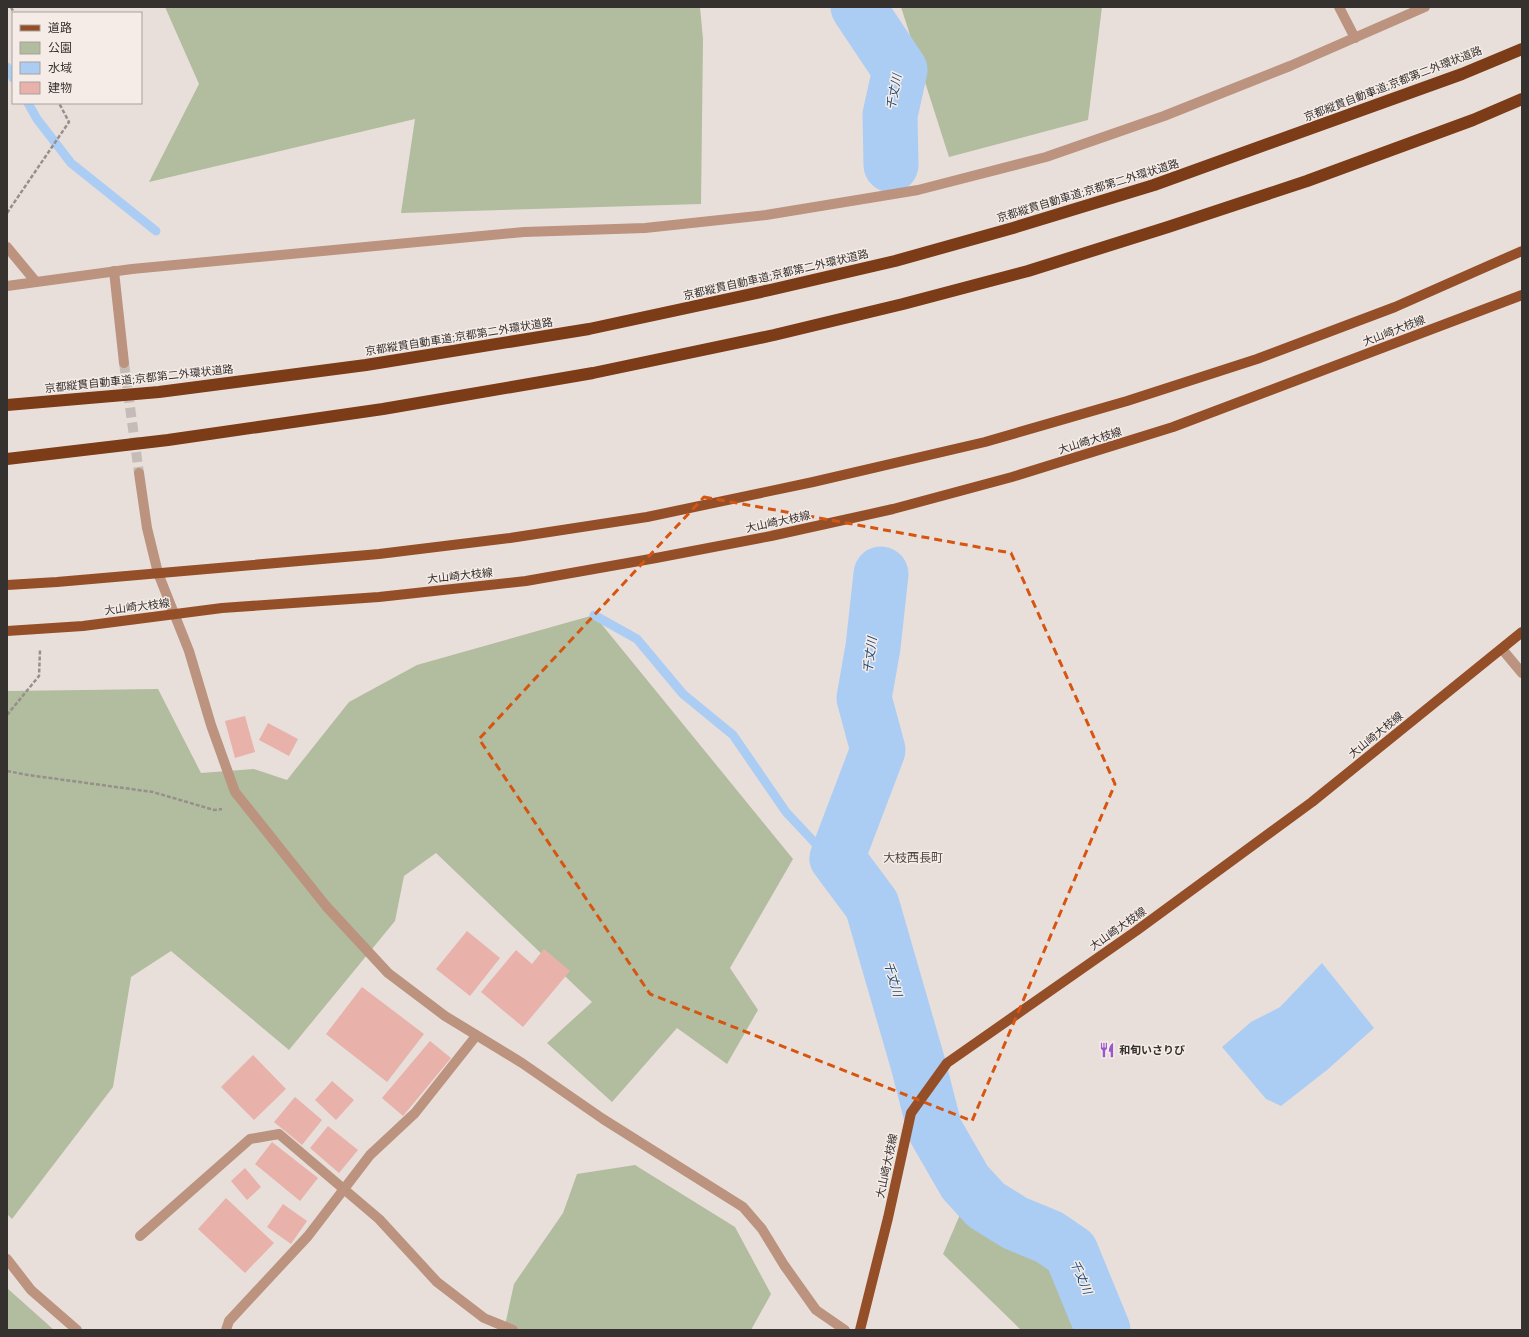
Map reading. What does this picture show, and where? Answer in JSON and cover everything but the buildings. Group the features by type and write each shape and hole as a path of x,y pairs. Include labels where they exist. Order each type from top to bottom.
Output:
{"highway":[{"name":"京都縦貫自動車道;京都第二外環状道路","path":"7,404 159,392 382,363 589,329 895,261 1013,228 1154,185 1447,79 1522,49"},
{"path":"7,458 168,440 390,407 601,371 774,335 895,306 1028,271 1168,227 1307,181 1472,120 1522,99"}],"main road":[{"name":"大山崎大枝線","path":"7,585 379,554 510,538 648,517 820,481 985,442 1127,401 1257,359 1395,308 1522,251"},
{"name":"大山崎大枝線","path":"7,631 83,626 222,608 379,597 526,581 672,556 893,510 1012,477 1173,428 1522,295"},
{"name":"大山崎大枝線","path":"860,1330 888,1218 911,1113 947,1063 1136,931 1312,802 1522,632"}],"street":[{"path":"1339,7 1355,38"},
{"path":"7,286 114,271 524,232 645,228 766,216 918,190 1046,157 1164,116 1290,66 1425,7"},
{"path":"7,247 36,282"},
{"path":"114,271 124,363"},
{"path":"139,473 147,528 158,573 189,651 211,725 235,792 326,906 388,973 444,1016 522,1063 603,1119 743,1207 762,1229 784,1265 816,1310 845,1330"},
{"path":"1502,649 1522,673"},
{"path":"226,1330 229,1321 308,1236 370,1155 415,1113 476,1036"},
{"path":"140,1236 250,1139 279,1134 379,1219 437,1282 484,1318 513,1330"},
{"path":"7,1259 31,1290 77,1330"}],"path":[{"path":"7,213 69,122 60,104"},
{"path":"7,715 39,676 40,628"},
{"path":"7,771 153,792 214,810 248,807"}],"highlighted area":[{"path":"704,497 1011,553 1115,784 972,1121 650,994 479,739"}],"green space":[{"path":"165,7 700,7 703,39 701,204 401,213 415,119 149,182 199,84"},
{"path":"901,7 1102,7 1088,120 949,157"},
{"path":"594,615 793,859 730,968 758,1010 727,1064 677,1028 612,1102 547,1043 592,1002 436,853 404,876 395,921 289,1050 171,951 131,977 113,1087 12,1219 7,1214 7,691 158,689 201,773 254,769 287,780 349,702 417,665"},
{"path":"635,1165 735,1227 771,1294 751,1330 504,1330 514,1284 563,1213 577,1174"},
{"path":"962,1210 1052,1261 1084,1330 1021,1330 943,1254"},
{"path":"7,1288 54,1330 7,1330"}],"water":[{"path":"1322,963 1374,1028 1327,1070 1281,1106 1266,1099 1222,1047 1251,1022 1280,1007"}],"waterway":[{"name":"千丈川","path":"858,7 900,70 890,115 891,165"},
{"path":"7,67 12,76"},
{"path":"29,104 37,119 71,163 156,231"},
{"name":"千丈川","path":"881,574 873,647 864,698 878,750 837,858 872,905 918,1064 935,1130 965,1182 986,1205 1015,1223 1049,1237 1071,1252 1103,1330"},
{"path":"594,615 637,639 683,694 733,735 786,812 815,843 837,858"}],"tunnel":[{"path":"124,363 139,473"}],"place":[{"name":"和旬いさりび","path":"1107,1050"}],"district":[{"name":"大枝西長町","path":"913,858"}]}
